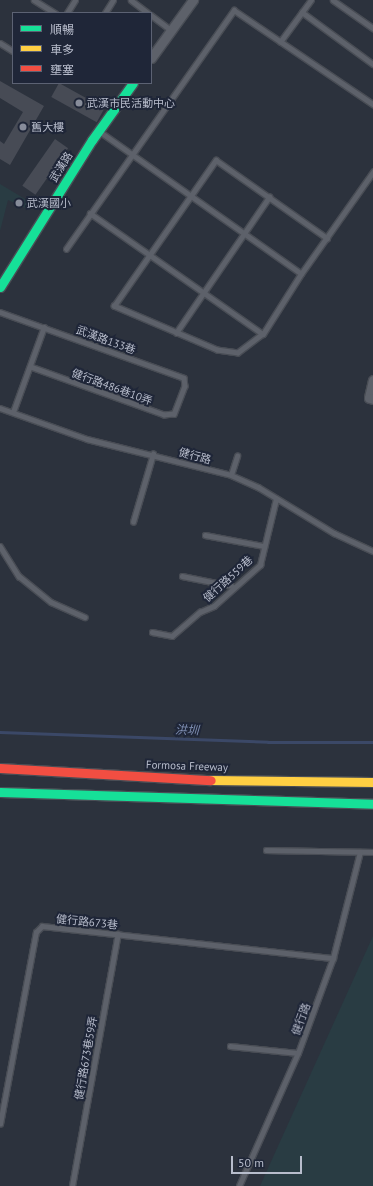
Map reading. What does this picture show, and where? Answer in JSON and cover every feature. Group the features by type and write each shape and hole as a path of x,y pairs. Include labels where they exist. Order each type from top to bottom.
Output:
{"main road":[{"name":"武漢路","path":"0,287 99,131 132,84"},
{"name":"Formosa Freeway","path":"0,768 178,779 373,782"},
{"path":"0,792 373,804"}],"street":[{"path":"152,57 193,0"},
{"path":"371,399 373,380"}],"lane":[{"path":"34,0 53,12"},
{"path":"68,12 75,0"},
{"path":"106,12 113,0"},
{"path":"131,0 147,12"},
{"path":"280,42 311,0"},
{"path":"333,0 373,28"},
{"path":"66,249 234,10 373,104"},
{"path":"302,12 373,64"},
{"path":"152,16 171,30"},
{"path":"0,44 12,50"},
{"path":"99,131 301,274"},
{"path":"327,238 216,160 114,306 217,350 238,353 263,334 301,274 327,238 373,172"},
{"path":"176,333 269,197"},
{"path":"90,213 263,334"},
{"name":"武漢路133巷","path":"0,312 184,378 185,386 180,400"},
{"path":"13,412 31,367 44,328"},
{"name":"健行路486巷10弄","path":"31,367 164,415 174,414 180,400"},
{"name":"健行路","path":"0,408 87,439 153,454 231,475 334,533 373,550"},
{"path":"133,522 153,454"},
{"path":"231,475 237,456"},
{"name":"健行路559巷","path":"152,632 172,636 200,612 214,606 232,586 260,565 276,499"},
{"path":"205,535 264,546"},
{"path":"0,546 19,576 51,602 85,617"},
{"path":"182,576 232,586"},
{"path":"266,850 373,852"},
{"name":"健行路","path":"240,1186 298,1053 333,958 360,852"},
{"name":"健行路673巷","path":"0,1124 36,932 42,926 333,958"},
{"name":"健行路673巷59弄","path":"72,1186 118,934"},
{"path":"230,1046 298,1053"}],"shaded area":[{"path":"0,184 30,202 25,208 8,200 0,231"},
{"path":"373,936 373,1186 260,1186"}],"building":[{"name":"舊大樓","path":"0,81 44,106 10,165 0,159 0,141 4,144 23,112 0,98"},
{"name":"武漢市民活動中心","path":"58,84 104,108 97,122 51,97"},
{"path":"55,139 68,148 35,195 22,186"}],"waterway":[{"name":"洪圳","path":"0,732 268,742 373,742"}],"traffic: fast":[{"path":"0,287 92,140 132,84"},
{"path":"0,792 373,804"}],"traffic: slow":[{"path":"211,780 373,782"}],"traffic: jam":[{"path":"0,768 211,780"}],"place":[{"name":"武漢市民活動中心","path":"79,103"},
{"name":"舊大樓","path":"23,127"},
{"name":"武漢國小","path":"19,203"}]}
